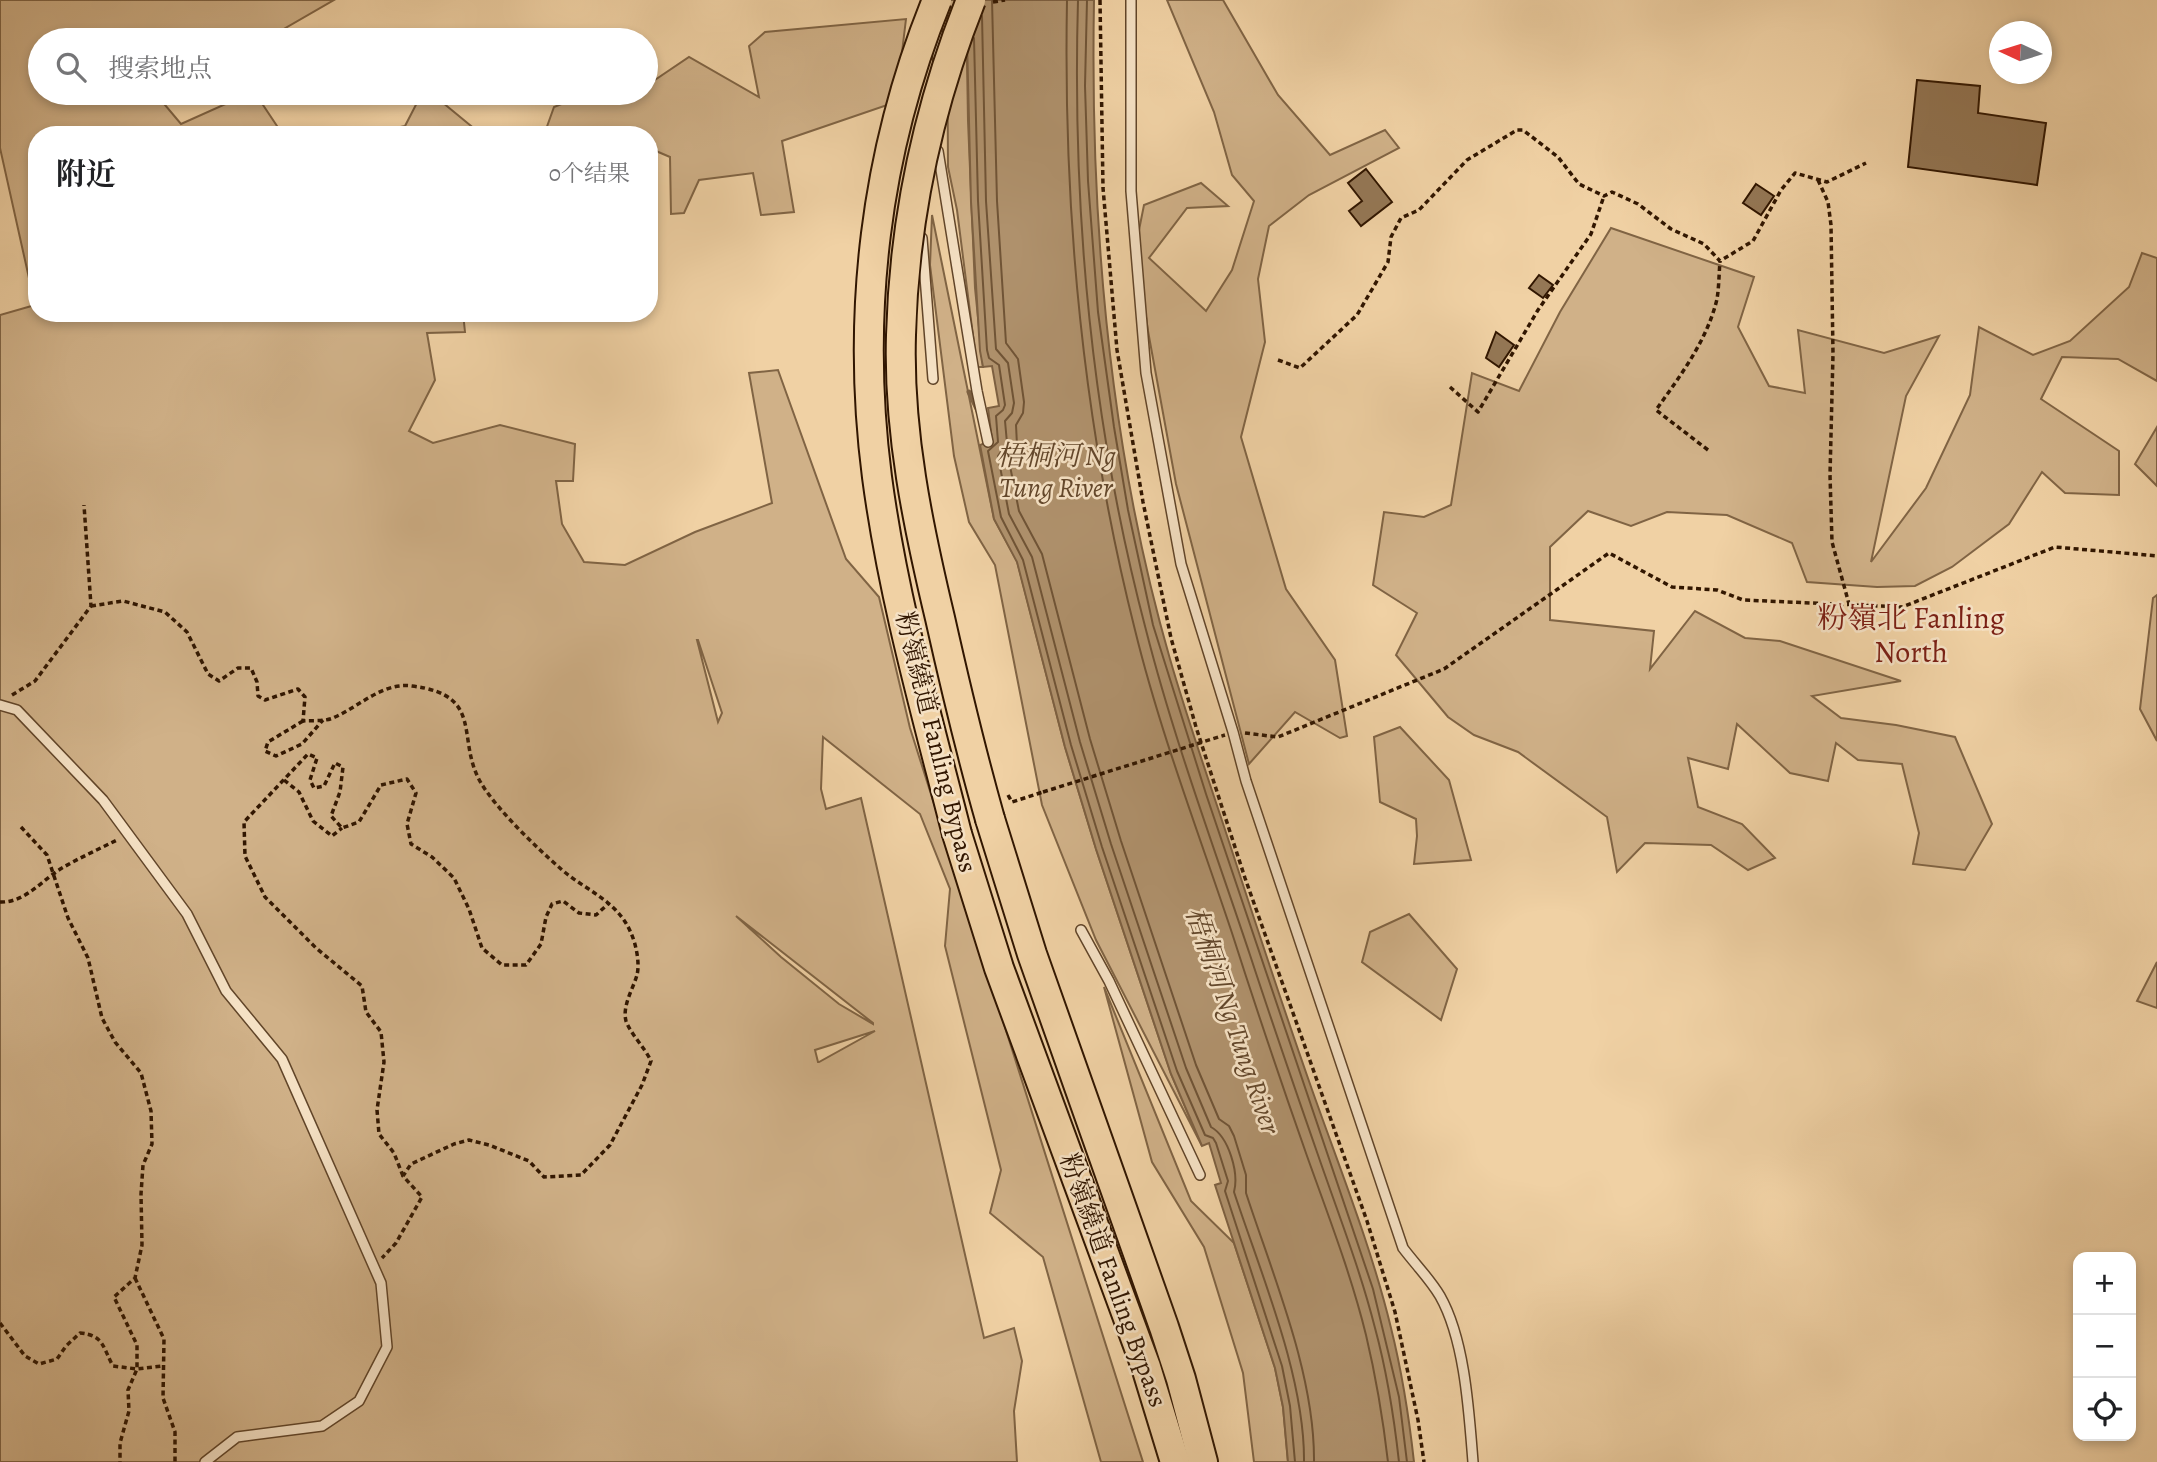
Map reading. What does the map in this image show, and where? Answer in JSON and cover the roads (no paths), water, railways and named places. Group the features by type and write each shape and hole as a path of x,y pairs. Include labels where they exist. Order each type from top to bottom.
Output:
{"main road":[{"name":"粉嶺繞道 Fanling Bypass","path":"937,0 908,80 894,131 876,230 870,280 868,341 877,478 903,611 957,834 999,968 1154,1388 1175,1462"},
{"name":"粉嶺繞道 Fanling Bypass","path":"971,0 953,46 928,130 915,185 907,242 901,337 905,428 911,480 964,724 1008,877 1036,966 1181,1379 1203,1462"}],"lane":[{"path":"937,0 938,151 988,442"},
{"path":"1131,0 1130,191 1146,373 1181,564 1229,733 1404,1248 1440,1296 1454,1331 1469,1406 1473,1462"},
{"path":"931,177 938,151"},
{"path":"922,230 933,379"},
{"path":"0,705 17,710 103,800 187,914 226,991 282,1059 381,1283 387,1347 359,1401 322,1426 237,1437 205,1462"},
{"path":"1081,930 1109,981 1200,1175"}],"water":[{"name":"梧桐河 Ng Tung River","path":"966,0 1094,0 1100,250 1118,416 1149,579 1193,733 1290,1026 1374,1266 1399,1361 1414,1462 1288,1462 1283,1407 1275,1368 1215,1185 1221,1183 1209,1143 1202,1146 1171,1074 1065,747 1017,562 994,519 980,445 992,440 988,408 999,406 992,366 983,367 980,351 971,202"}],"waterway":[{"path":"969,392 978,411"}],"district":[{"name":"粉嶺北 Fanling North","path":"1911,635"}]}
